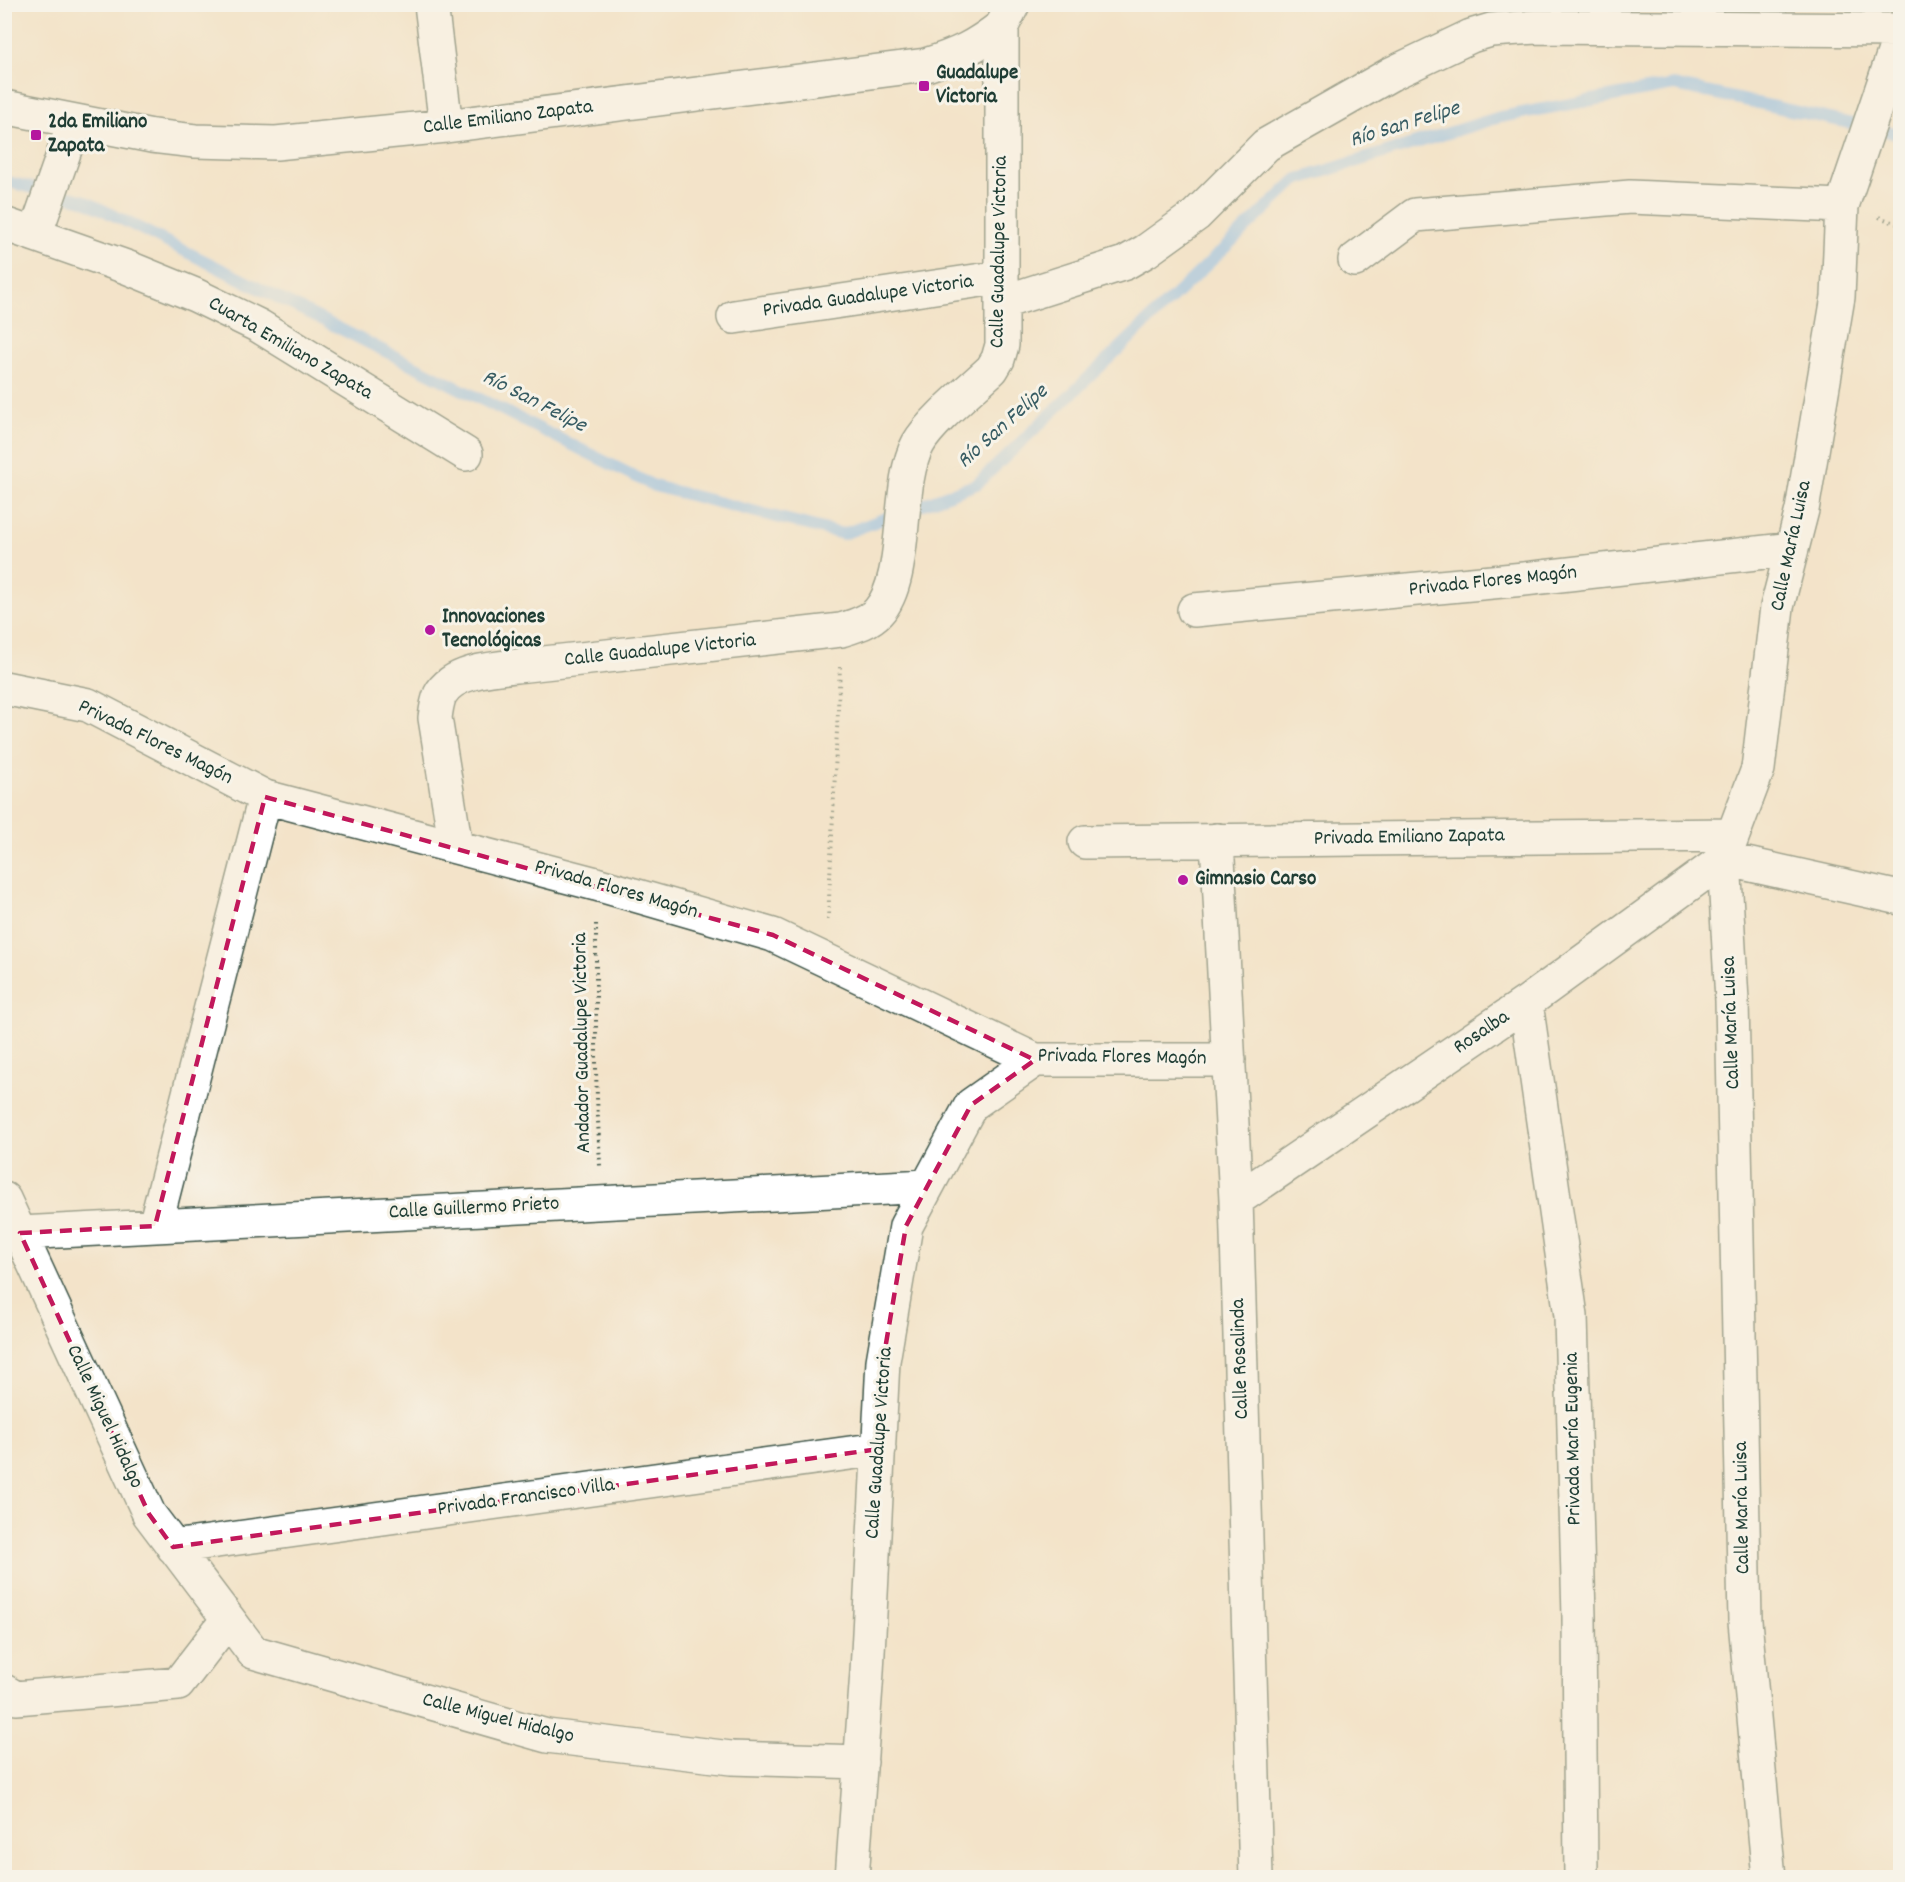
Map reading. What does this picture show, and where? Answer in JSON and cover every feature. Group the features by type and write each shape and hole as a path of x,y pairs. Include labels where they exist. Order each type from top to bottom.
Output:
{"street":[{"path":"431,4 446,126"},
{"name":"Calle Emiliano Zapata","path":"4,107 70,135 152,136 195,141 276,143 446,126 926,65 978,45 1007,15"},
{"name":"Calle Guadalupe Victoria","path":"456,847 435,718 441,692 461,677 489,669 526,664 841,630 866,621 878,613 888,595 896,565 913,455 924,434 992,369 998,358 1004,330 1007,15"},
{"name":"Privada Guadalupe Victoria","path":"734,317 1003,290 1125,263 1146,251 1196,215 1266,145 1391,74 1471,36 1491,30 1536,27 1900,30"},
{"name":"Calle María Luisa","path":"1769,1878 1745,1621 1728,847 1758,769 1777,607 1802,510 1838,297 1846,194 1900,35"},
{"path":"39,224 70,135"},
{"path":"1355,260 1415,215 1630,197 1846,194"},
{"name":"Cuarta Emiliano Zapata","path":"4,224 39,224 259,326 466,454"},
{"name":"Privada Flores Magón","path":"1194,610 1524,579 1792,549"},
{"name":"Privada Flores Magón","path":"4,688 88,705 266,796 596,884 773,935 1035,1060 1229,1060"},
{"path":"155,1226 266,796"},
{"name":"Privada Emiliano Zapata","path":"1085,842 1217,840 1728,847 1900,898"},
{"name":"Calle Rosalinda","path":"1217,840 1236,1200 1257,1878"},
{"name":"Rosalba","path":"1236,1200 1527,1003 1728,847"},
{"name":"Privada María Eugenia","path":"1527,1003 1571,1316 1581,1878"},
{"name":"Calle Guadalupe Victoria","path":"852,1878 861,1762 883,1360 906,1226 971,1105 1035,1060"},
{"name":"Calle Guillermo Prieto","path":"20,1233 927,1186"},
{"name":"Calle Miguel Hidalgo","path":"4,1199 149,1514 253,1652 547,1736 731,1758 861,1762"},
{"name":"Privada Francisco Villa","path":"173,1547 879,1449"},
{"path":"4,1691 16,1698 178,1684 228,1619"}],"path":[{"path":"826,961 841,630"},
{"name":"Andador Guadalupe Victoria","path":"596,884 596,1073 601,1202"}],"highlighted area":[{"path":"265,797 773,935 1035,1060 971,1105 906,1226 883,1361 879,1449 173,1547 149,1514 20,1233 155,1226"}],"waterway":[{"name":"Río San Felipe","path":"4,181 83,200 654,486 843,534 977,484 1296,180 1500,117 1674,85 1900,134"}],"place":[{"name":"Guadalupe Victoria","path":"924,86"},
{"name":"2da Emiliano Zapata","path":"36,135"},
{"name":"Innovaciones Tecnológicas","path":"430,630"},
{"name":"Gimnasio Carso","path":"1183,880"}]}
